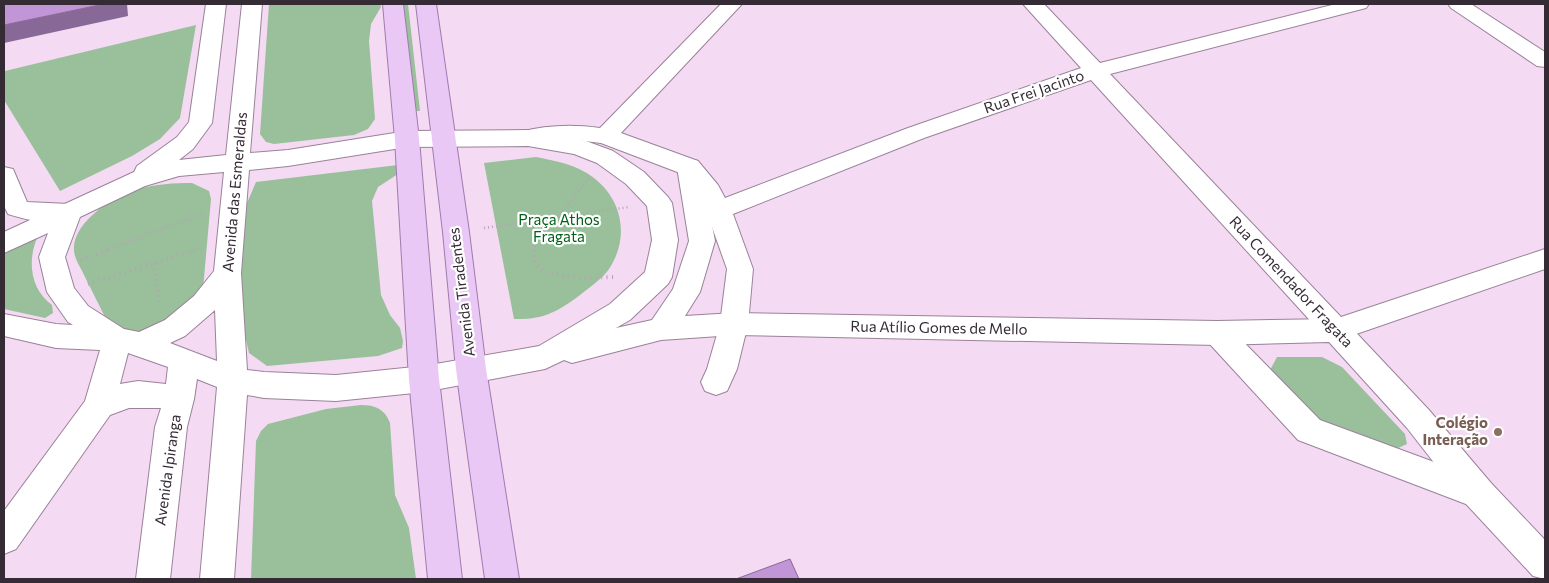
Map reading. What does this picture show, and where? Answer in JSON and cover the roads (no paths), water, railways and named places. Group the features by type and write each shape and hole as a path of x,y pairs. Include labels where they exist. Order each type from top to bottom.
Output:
{"main road":[{"path":"4,244 136,180 185,143 200,122 216,4"},
{"name":"Avenida das Esmeraldas","path":"233,380 227,273 252,4"},
{"path":"393,4 406,139 424,380 445,579"},
{"name":"Avenida Tiradentes","path":"426,4 456,232 471,369 502,579"},
{"path":"605,147 732,4"},
{"name":"Rua Comendador Fragata","path":"1033,4 1418,419 1479,494 1545,564"},
{"name":"Rua Frei Jacinto","path":"719,210 916,133 1094,71 1359,4"},
{"path":"1458,4 1545,61"},
{"path":"1484,4 1545,44"},
{"path":"136,180 180,168 288,158 406,139 528,138 578,147 605,147 689,167 708,191 719,210 740,269 734,324 722,370 716,382"},
{"path":"546,357 620,312 658,277 665,240 659,202 605,147"},
{"path":"661,329 686,292 702,241 689,167"},
{"path":"4,175 17,208 32,212 69,213"},
{"path":"69,213 52,257 58,281 78,314 141,339"},
{"name":"Rua Atílio Gomes de Mello","path":"141,339 184,361 233,380 264,385 336,388 424,380 471,369 546,357 661,329 734,324 1217,333 1336,330 1545,259"},
{"path":"4,325 56,336 141,339 175,328 204,304 227,273"},
{"path":"1217,333 1309,430 1479,494"},
{"path":"4,538 99,406 141,339"},
{"name":"Avenida Ipiranga","path":"153,579 171,427 179,399 184,361"},
{"path":"217,579 233,380"},
{"path":"99,406 116,396 138,392 179,399"}],"place":[{"name":"Colégio Interação","path":"1498,432"}],"park label":[{"name":"Praça Athos Fragata","path":"559,228"}]}
